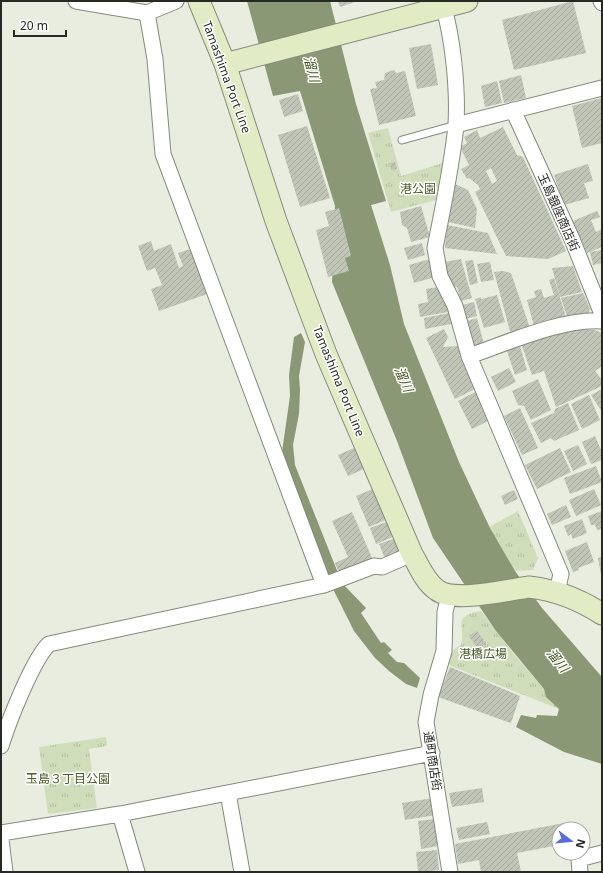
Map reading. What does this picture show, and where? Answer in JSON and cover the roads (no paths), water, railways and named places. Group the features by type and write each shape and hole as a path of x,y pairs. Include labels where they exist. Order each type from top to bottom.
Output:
{"main road":[{"name":"Tamashima Port Line","path":"199,1 225,64 276,221 326,354 412,554 429,583 442,593 454,595"},
{"path":"225,64 443,4 467,1"},
{"path":"454,595 529,587 557,592 588,605 602,614"}],"street":[{"path":"76,1 147,14 176,1"},
{"path":"443,4 456,88 456,125 435,248 440,276 455,306 469,356 505,438 561,574 557,592"},
{"path":"147,14 155,59 162,154 324,585"},
{"path":"456,125 602,88"},
{"name":"玉島銀座商店街","path":"514,110 572,239 602,314"},
{"path":"469,356 561,325 593,320 602,321"},
{"path":"1,746 5,732 35,665 42,651 49,644 324,585 374,566 382,567 412,554"},
{"name":"通町商店街","path":"450,872 426,722 431,695 444,651 445,612 454,595"},
{"path":"1,833 120,814 432,753"},
{"path":"228,793 242,872"},
{"path":"120,814 137,872"},
{"path":"1,840 5,872"},
{"path":"580,872 579,859 602,853"}],"lane":[{"path":"402,140 456,125"}],"water":[{"name":"溜川","path":"247,1 330,1 356,104 386,201 371,205 390,265 404,324 459,462 490,528 515,571 542,608 602,677 602,764 564,752 516,727 521,715 536,718 537,715 557,716 559,709 546,697 544,689 496,631 433,538 397,441 332,282 335,206 300,91 273,96"},
{"path":"301,333 305,342 299,376 299,414 293,445 295,465 342,583 366,608 361,613 381,643 384,642 392,650 388,653 397,662 404,663 420,678 417,688 406,684 389,671 375,658 354,631 333,589 282,452 290,396 289,375 294,337"}],"park label":[{"name":"港公園","path":"418,188"},
{"name":"港橋広場","path":"483,653"},
{"name":"玉島３丁目公園","path":"68,778"}]}
